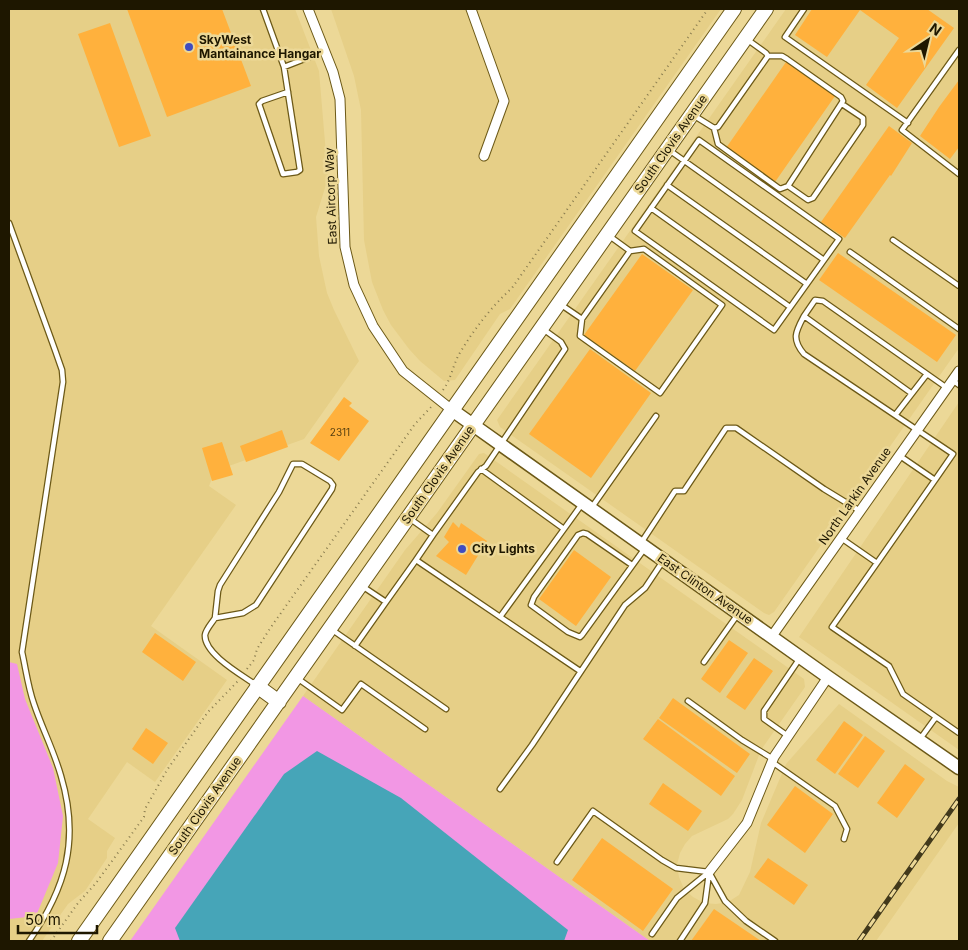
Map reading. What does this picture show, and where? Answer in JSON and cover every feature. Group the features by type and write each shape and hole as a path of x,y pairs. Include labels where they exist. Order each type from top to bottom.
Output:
{"main road":[{"name":"South Clovis Avenue","path":"78,941 734,9"},
{"name":"South Clovis Avenue","path":"110,941 766,9"},
{"path":"258,686 279,702"}],"street":[{"name":"East Aircorp Way","path":"308,9 333,72 340,99 345,247 354,284 373,326 403,371 452,410"},
{"path":"471,9 504,101 484,156"},
{"name":"North Larkin Avenue","path":"772,636 918,430 953,385 959,371"},
{"name":"East Clinton Avenue","path":"452,410 959,768"},
{"path":"709,872 747,823 773,760 828,677"}],"lane":[{"path":"263,9 284,67 288,92 300,170 283,174 259,104 262,101 288,92"},
{"path":"804,9 785,37 908,123"},
{"path":"692,114 714,128 717,141 724,150 780,189 788,186 842,104 841,97 787,59 782,56 768,56 746,38"},
{"path":"959,50 902,130 959,174"},
{"path":"284,67 325,51"},
{"path":"714,128 718,127 768,56"},
{"path":"788,186 808,200 813,198 863,125 863,118 842,104"},
{"path":"699,140 839,239 774,330 635,231 667,185 699,140"},
{"path":"668,149 824,260"},
{"path":"667,185 807,284"},
{"path":"651,208 790,307"},
{"path":"9,223 62,370 63,382 22,652 32,698 61,776 68,810 69,840 65,871 56,896 43,921 28,941"},
{"path":"607,234 630,251 644,249 722,305 660,393 580,336 582,319 630,251"},
{"path":"893,240 959,286"},
{"path":"850,252 959,329"},
{"path":"953,385 927,374 823,301 815,300 804,316 796,334 796,343 804,354 959,458"},
{"path":"559,303 582,319"},
{"path":"804,316 911,393"},
{"path":"355,646 433,534 481,469 486,466 565,349 561,342 541,328"},
{"path":"896,414 927,374"},
{"path":"500,616 564,529 587,506 656,416"},
{"path":"632,566 588,534 581,533 534,596 532,605 568,632 580,637 632,566 675,491 684,491 726,428 736,428 824,489 860,511"},
{"path":"953,454 832,627 890,666 903,694 959,733"},
{"path":"900,456 935,480"},
{"path":"215,618 243,613 256,605 332,489 333,485 330,481 302,464 293,464 279,492 220,585 216,601 215,618 206,631 205,637 208,645 213,654 258,686"},
{"path":"481,469 564,529"},
{"path":"408,518 433,534"},
{"path":"841,538 877,563"},
{"path":"416,560 580,671"},
{"path":"500,788 532,745 625,605 645,588 664,560"},
{"path":"361,585 386,602"},
{"path":"704,662 738,613"},
{"path":"330,629 446,709"},
{"path":"788,736 764,719 764,711 801,657"},
{"path":"296,678 342,710 361,684 425,729"},
{"path":"688,701 835,806 847,829 844,839"},
{"path":"920,740 936,717"},
{"path":"557,862 592,812 676,868 709,872"},
{"path":"652,934 677,898 709,872"},
{"path":"680,941 705,903 709,872"},
{"path":"709,872 725,900 746,921 775,941"}],"path":[{"path":"51,941 144,817 145,809 167,770 208,712 234,686 254,660 257,649 271,627 414,424 428,411 449,382 460,352 478,326 497,302 512,288 708,9"}],"shaded area":[{"path":"9,9 295,9 319,71 328,178 316,217 319,256 327,293 359,361 304,439 215,471 209,486 236,505 151,626 227,680 155,782 127,762 88,819 115,838 107,851 107,858 85,891 68,904 42,941 9,941"},
{"path":"331,9 721,9 510,309 500,314 455,380 444,381 409,349 391,325 372,282 364,240 361,110 354,76"},
{"path":"786,9 959,10 959,348 774,612 769,615 500,427 497,420"},
{"path":"959,402 959,750 799,637"},
{"path":"484,453 804,679 805,687 761,750 742,800 733,814 728,819 692,836 680,853 677,865 679,877 684,889 693,897 704,903 716,904 728,902 739,895 750,872 761,823 786,764 839,704 947,781 959,787 959,823 876,941 650,941 303,696 405,550 437,513 479,454"},
{"path":"9,662 17,664 25,699 53,768 63,816 58,863 36,916 9,919"},
{"path":"303,696 650,941 130,941"}],"water":[{"path":"317,751 401,798 568,930 564,941 180,941 175,928 284,774"}],"building":[{"name":"SkyWest Mantainance Hangar","path":"127,9 222,9 251,86 167,117"},
{"path":"812,9 927,9 954,28 897,108 866,85 899,38 860,10 827,57 795,35"},
{"path":"110,23 151,136 119,147 78,34"},
{"path":"786,62 835,96 775,182 726,148"},
{"path":"959,80 959,147 950,159 920,136"},
{"path":"889,126 912,143 891,176 845,238 821,222"},
{"path":"838,253 956,335 937,362 819,280"},
{"path":"642,254 693,290 635,371 584,335"},
{"path":"590,349 651,393 591,478 529,434"},
{"path":"344,397 352,403 349,406 369,421 339,461 310,443"},
{"path":"282,430 288,447 246,462 240,446"},
{"path":"222,442 233,475 212,481 202,448"},
{"name":"City Lights","path":"453,522 459,528 461,523 487,541 466,575 436,556 449,542 444,537"},
{"path":"574,550 611,577 576,626 539,599"},
{"path":"155,633 196,662 183,681 142,652"},
{"path":"729,640 748,653 720,693 701,679"},
{"path":"754,658 773,671 745,710 726,697"},
{"path":"673,698 750,754 737,773 659,718"},
{"path":"658,719 735,776 721,796 643,739"},
{"path":"844,721 863,735 835,774 816,760"},
{"path":"146,728 168,743 153,764 132,749"},
{"path":"865,736 885,751 858,788 838,774"},
{"path":"905,764 925,779 897,818 877,803"},
{"path":"663,783 702,811 688,831 649,804"},
{"path":"795,786 833,814 805,853 767,825"},
{"path":"602,838 673,889 643,931 572,880"},
{"path":"768,858 808,885 794,905 754,877"},
{"path":"714,909 761,941 691,941"}],"railway":[{"path":"859,941 959,799"}],"place":[{"name":"SkyWest Mantainance Hangar","path":"189,47"},
{"name":"City Lights","path":"462,549"}]}
